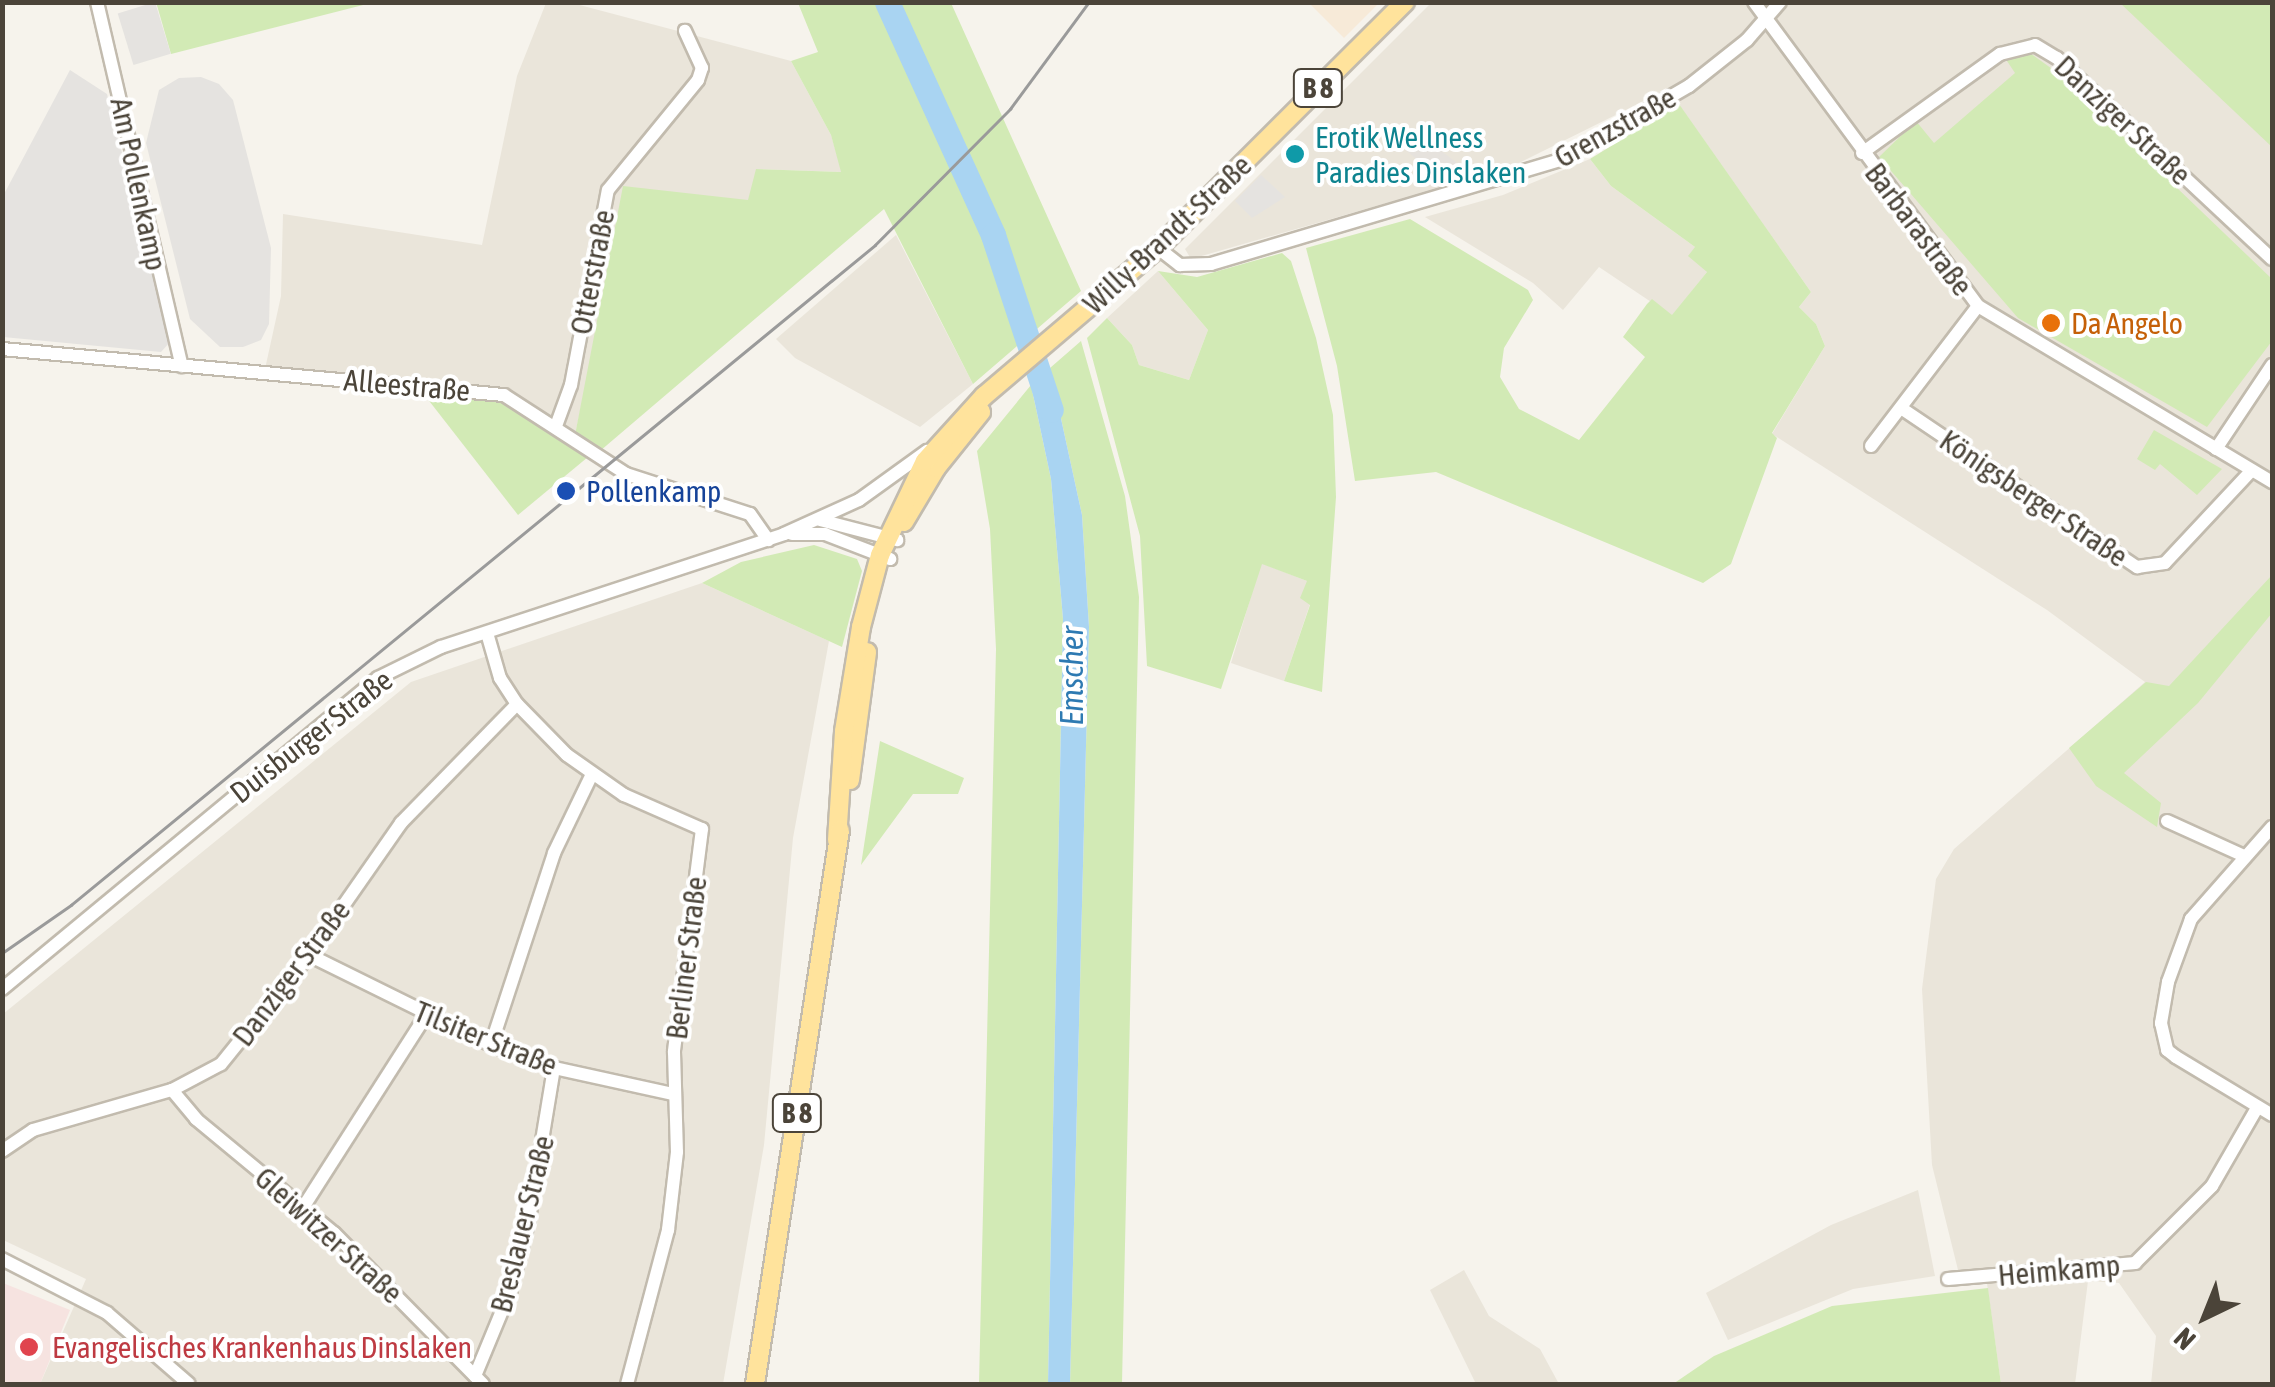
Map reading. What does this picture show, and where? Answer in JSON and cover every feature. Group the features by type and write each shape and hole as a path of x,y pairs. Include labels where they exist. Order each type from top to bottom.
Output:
{"main road":[{"name":"Willy-Brandt-Straße","path":"754,1384 867,649 892,538 940,440 1158,248 1402,2"},
{"name":"Willy-Brandt-Straße","path":"892,538 936,468 1010,378"}],"street":[{"name":"Am Pollenkamp","path":"97,2 182,366"},
{"path":"1754,2 1766,20"},
{"name":"Grenzstraße","path":"1158,248 1180,265 1211,264 1563,159 1689,86 1766,20 1780,2"},
{"name":"Barbarastraße","path":"1766,20 1978,306 2272,482"},
{"name":"Otterstraße","path":"556,426 570,386 608,190 698,80 702,68 685,32"},
{"name":"Danziger Straße","path":"1862,154 2000,54 2035,45 2057,58 2272,259"},
{"path":"1871,446 1978,306"},
{"name":"Alleestraße","path":"2,349 478,390 518,401 626,474 750,514 768,540"},
{"path":"2216,449 2272,365"},
{"name":"Königsberger Straße","path":"1902,408 2137,567 2165,563 2252,470"},
{"name":"Duisburger Straße","path":"2,989 378,678 487,633 784,534 865,496 940,440"},
{"path":"817,520 892,538"},
{"name":"Duisburger Straße","path":"784,534 824,534 885,557"},
{"name":"Berliner Straße","path":"487,633 500,678 517,704 592,774 702,828 673,1094 677,1152 668,1230 626,1384"},
{"name":"Danziger Straße","path":"2,1150 33,1130 198,1079 241,1044 413,809 517,704"},
{"path":"491,1045 554,852 592,774"},
{"path":"2168,821 2242,855"},
{"path":"2272,826 2242,855 2191,919 2168,982 2161,1023 2167,1050 2272,1115"},
{"name":"Tilsiter Straße","path":"309,955 425,1017 491,1045 554,1068 673,1094"},
{"path":"304,1206 425,1017"},
{"name":"Breslauer Straße","path":"479,1380 511,1289 530,1219 554,1068"},
{"name":"Gleiwitzer Straße","path":"172,1090 196,1119 304,1206 479,1380"},
{"name":"Heimkamp","path":"1948,1279 2135,1263 2212,1186 2257,1108"},
{"path":"2,1259 107,1314 190,1384"}],"shaded area":[{"path":"155,2 171,54 133,65 118,13"},
{"path":"546,3 572,3 791,61 831,135 842,172 757,169 749,200 590,364 575,435 521,399 265,369 281,296 283,214 482,245 517,76"},
{"path":"1309,3 1379,3 1344,38"},
{"path":"1431,3 2272,3 2272,1384 2151,1384 2156,1336 2119,1283 2088,1281 2075,1384 2001,1384 1985,1269 1958,1270 1932,1165 1922,989 1936,879 1954,849 2145,682 2047,610 1772,434 1825,346 1816,324 1799,307 1811,292 1668,89 1509,168 1191,259 1185,249"},
{"path":"70,70 107,94 170,342 161,352 3,337 3,196"},
{"path":"201,77 219,84 233,100 271,248 269,324 261,340 243,347 220,347 190,319 146,143 159,90 179,78"},
{"path":"1409,127 1456,162 1461,182 1432,187 1426,167 1395,141"},
{"path":"1590,159 1611,186 1695,247 1707,272 1672,316 1599,267 1563,310 1533,283 1425,217 1503,195"},
{"path":"1261,175 1285,197 1252,218 1235,201"},
{"path":"896,235 973,384 920,427 795,358 776,339"},
{"path":"1158,271 1208,330 1189,380 1139,365 1132,345 1107,318"},
{"path":"1261,563 1307,581 1310,604 1284,681 1231,663"},
{"path":"702,583 829,641 793,838 764,1145 723,1384 40,1384 86,1279 3,1240 3,1014 411,682"},
{"path":"1918,1190 1935,1276 1853,1289 1728,1340 1706,1293 1831,1225"},
{"path":"1464,1270 1489,1316 1540,1349 1559,1384 1476,1384 1430,1290"},
{"name":"Evangelisches Krankenhaus Dinslaken","path":"3,1283 70,1310 40,1384 3,1384"}],"green space":[{"path":"156,2 371,3 171,54"},
{"path":"798,3 951,3 1081,291 973,384 884,209 600,451 575,435 623,186 748,200 756,169 841,172 831,135 791,61 818,52"},
{"path":"2120,3 2272,3 2272,147"},
{"path":"2027,51 2055,71 2272,279 2272,341 2207,427 2018,318 1879,157 1916,121 1934,143 2015,73 2005,58"},
{"path":"1679,104 1811,292 1799,307 1816,324 1825,346 1772,433 1777,438 1731,564 1703,583 1436,472 1355,481 1337,366 1306,248 1410,219 1528,290 1533,300 1504,348 1500,377 1519,409 1579,440 1645,357 1623,337 1647,304 1652,299 1672,315 1707,272 1688,256 1695,247 1611,186 1590,159"},
{"path":"1282,253 1291,261 1316,338 1333,415 1336,497 1322,692 1284,681 1310,605 1300,598 1307,581 1262,564 1221,689 1147,666 1140,536 1087,338 1107,318 1132,345 1139,365 1189,380 1208,330 1158,271 1197,277"},
{"path":"1081,341 1125,496 1139,597 1122,1384 1070,1384 1089,627 1082,515 1050,368"},
{"path":"1031,385 1051,479 1063,619 1048,1384 979,1384 996,649 990,529 977,451"},
{"path":"423,393 489,398 516,408 588,457 518,515"},
{"path":"2154,430 2222,469 2197,495 2160,464 2155,470 2137,459"},
{"path":"814,545 857,559 862,571 842,647 702,583 741,562"},
{"path":"2272,575 2272,613 2198,703 2124,773 2161,803 2157,827 2096,786 2069,748 2146,682 2169,686"},
{"path":"880,741 964,778 958,794 913,794 861,865"},
{"path":"1988,1288 2001,1384 1673,1384 1714,1356 1832,1306"}],"water":[{"path":"1050,368 1082,515 1089,627 1070,1384 1048,1384 1063,619 1051,479 1031,385"}],"waterway":[{"name":"Emscher","path":"887,2 993,235 1051,410"}],"tram line":[{"path":"2,953 71,905 875,245 1010,109 1089,2"}],"place":[{"name":"Erotik Wellness Paradies Dinslaken","path":"1295,154"},
{"name":"Da Angelo","path":"2051,323"},
{"name":"Pollenkamp","path":"566,491"},
{"name":"Evangelisches Krankenhaus Dinslaken","path":"29,1347"}]}
